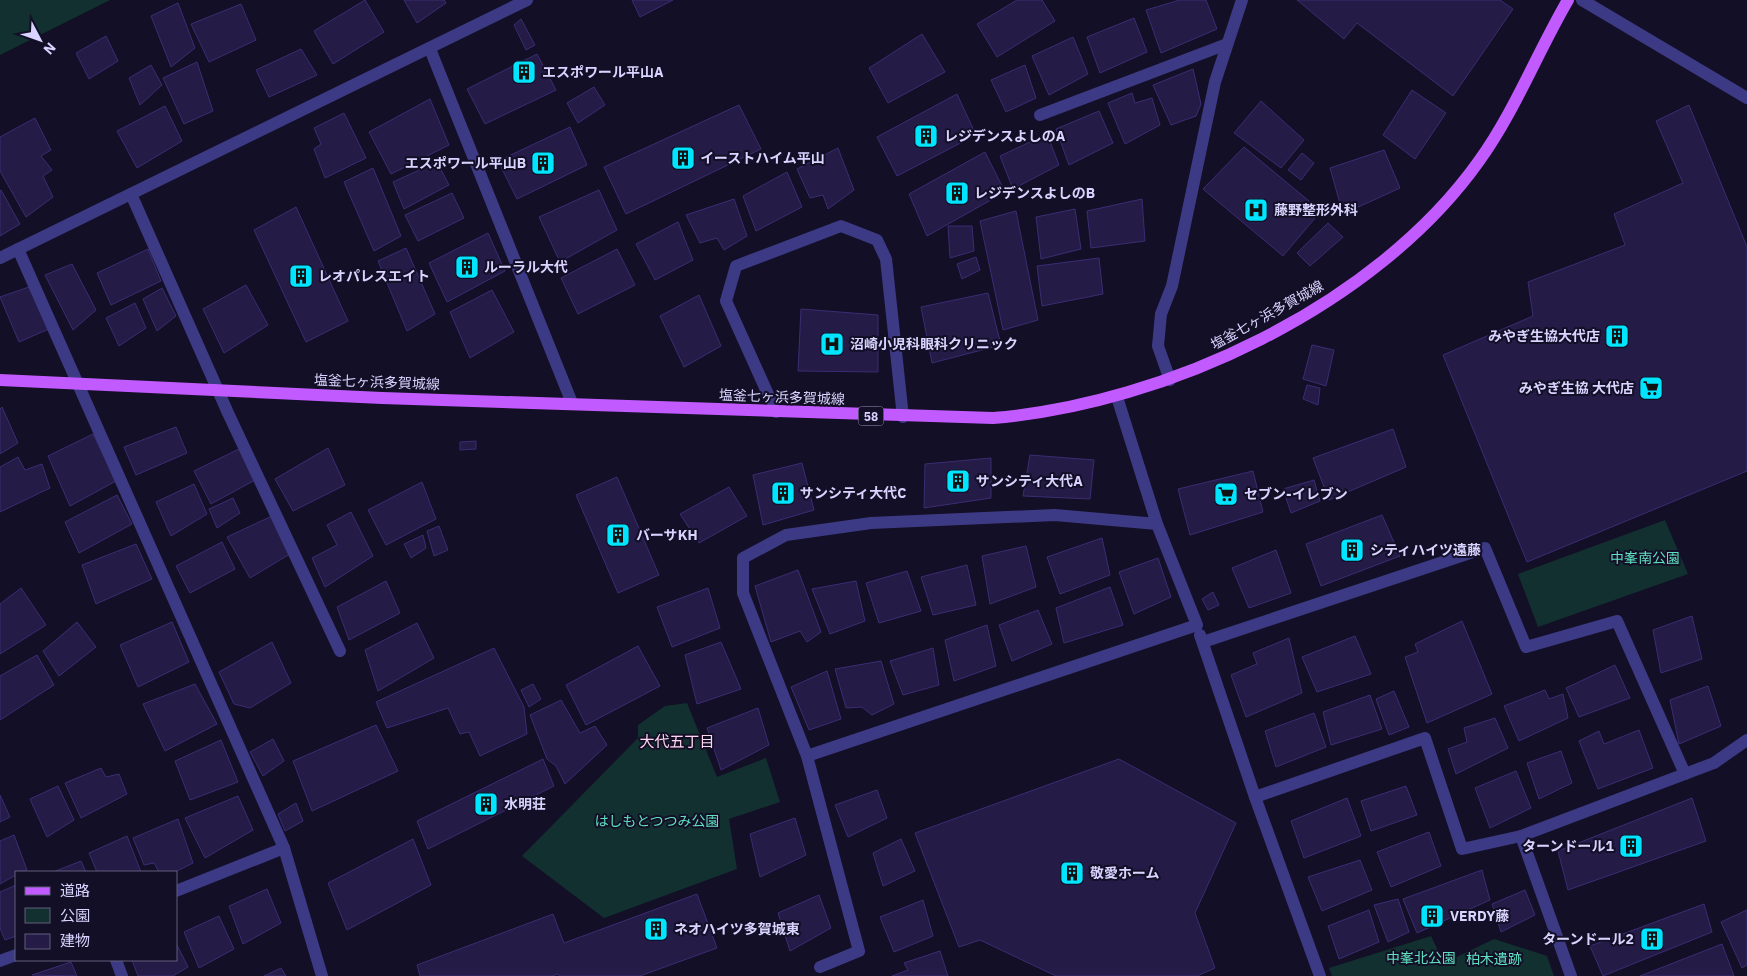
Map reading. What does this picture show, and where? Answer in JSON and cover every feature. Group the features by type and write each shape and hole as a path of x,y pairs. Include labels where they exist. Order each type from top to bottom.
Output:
{"main road":[{"name":"塩釜七ヶ浜多賀城線","path":"0,380 77,382 382,398 572,403 903,417 993,418 1025,416 1117,397 1170,380 1240,350 1306,314 1379,265 1420,229 1468,176 1506,120 1568,0"}],"street":[{"path":"0,258 527,0"},
{"path":"1170,380 1158,346 1161,314 1172,286 1215,82 1242,0"},
{"path":"1582,0 1747,98"},
{"path":"1040,115 1227,44"},
{"path":"430,49 572,403"},
{"path":"131,194 340,651"},
{"path":"776,412 726,301 736,266 841,226 877,240 886,259 903,417"},
{"path":"18,249 284,848 322,976"},
{"path":"1117,397 1157,524 1203,642 1255,796 1320,976"},
{"path":"820,967 859,951 806,756 743,593 743,558 786,534 871,523 1055,515 1157,524"},
{"path":"1203,642 1485,548 1526,647 1617,621 1685,774"},
{"path":"806,756 1197,626"},
{"path":"1255,796 1425,738 1462,849 1521,836 1714,763 1747,740"},
{"path":"1521,836 1571,976"},
{"path":"178,890 284,848"},
{"path":"0,961 15,955"},
{"path":"116,961 122,976"}],"green space":[{"path":"0,0 110,0 0,55"},
{"name":"中峯南公園","path":"1665,520 1688,574 1538,627 1518,574"},
{"name":"はしもとつつみ公園","path":"687,703 717,777 766,758 780,802 729,819 737,869 604,918 522,856 638,738 638,725 665,706"},
{"path":"1431,936 1444,963 1494,939 1547,956 1554,976 1332,976 1329,968"}],"building":[{"path":"365,0 384,32 333,64 314,31"},
{"path":"404,0 444,0 446,3 417,23"},
{"path":"632,0 673,0 640,17"},
{"path":"1017,0 1042,0 1055,21 997,57 977,24"},
{"path":"1180,0 1206,0 1217,29 1161,53 1146,10"},
{"path":"1297,0 1500,0 1513,9 1453,96 1357,23 1344,39"},
{"path":"178,3 195,48 171,67 151,16"},
{"path":"241,4 256,40 209,62 191,24"},
{"path":"1134,18 1147,52 1100,73 1087,37"},
{"path":"521,19 535,45 526,50 514,25"},
{"path":"922,34 945,72 888,103 869,68"},
{"path":"106,36 118,61 89,79 76,53"},
{"path":"1073,37 1088,74 1049,95 1032,56"},
{"path":"301,49 317,75 269,97 256,70"},
{"name":"エスポワール平山A","path":"537,54 556,90 485,124 467,89"},
{"path":"197,62 213,111 184,124 163,78"},
{"path":"151,65 162,85 140,105 129,78"},
{"path":"1025,65 1036,98 1006,112 991,80"},
{"path":"1193,69 1201,104 1196,116 1171,125 1153,85"},
{"path":"594,87 605,105 578,123 567,103"},
{"path":"1412,90 1446,113 1415,159 1383,135"},
{"path":"1132,93 1135,103 1152,98 1160,125 1125,144 1108,103"},
{"name":"レジデンスよしのA","path":"957,94 976,135 897,176 877,137"},
{"path":"430,99 449,145 391,174 369,132"},
{"path":"1261,101 1304,140 1281,168 1234,133"},
{"name":"イーストハイム平山","path":"739,105 761,149 626,214 604,167"},
{"name":"みやぎ生協大代店","path":"1689,105 1747,247 1747,471 1527,562 1443,355 1533,316 1528,282 1625,245 1614,214 1683,183 1656,121"},
{"path":"165,106 182,141 137,168 117,131"},
{"path":"1099,111 1113,143 1069,165 1056,129"},
{"path":"344,113 366,158 325,178 314,149 321,144 314,128"},
{"path":"35,118 51,150 41,156 52,170 43,176 53,197 26,217 0,171 0,137"},
{"name":"エスポワール平山B","path":"570,127 587,165 517,199 498,161"},
{"path":"1047,134 1059,165 1013,189 1000,156"},
{"path":"1244,147 1321,211 1283,256 1203,189"},
{"path":"838,148 854,190 828,209 823,195 810,198 797,169"},
{"path":"1384,150 1400,188 1343,214 1330,168"},
{"name":"レジデンスよしのB","path":"985,152 1005,192 927,236 909,194"},
{"path":"1302,153 1314,163 1301,180 1288,170"},
{"path":"437,162 449,185 404,209 393,182"},
{"path":"373,168 401,236 374,251 344,182"},
{"path":"787,172 802,207 756,231 743,196"},
{"path":"599,190 617,230 560,262 539,217"},
{"path":"0,191 20,224 0,236"},
{"path":"452,193 464,218 418,241 405,215"},
{"path":"734,199 747,236 724,250 717,238 700,243 686,215"},
{"path":"1142,199 1145,241 1091,248 1087,211"},
{"name":"レオパレスエイト","path":"296,207 348,321 306,342 254,230"},
{"path":"1075,209 1081,249 1041,259 1036,217"},
{"path":"1016,211 1038,320 1003,330 980,221"},
{"path":"678,222 693,260 655,280 636,244"},
{"path":"1328,223 1343,237 1310,266 1297,253"},
{"path":"948,226 972,226 974,251 950,258"},
{"name":"ルーラル大代","path":"488,233 505,271 447,302 429,263"},
{"path":"406,248 435,314 407,331 378,261"},
{"path":"148,249 161,281 111,305 97,273"},
{"path":"617,249 635,285 578,314 561,278"},
{"path":"976,257 980,270 962,279 957,264"},
{"path":"1099,258 1103,294 1042,306 1037,266"},
{"path":"72,264 96,310 73,330 45,275"},
{"path":"246,285 268,325 224,353 203,309"},
{"path":"29,287 49,329 19,342 0,297"},
{"path":"162,288 176,316 157,331 143,299"},
{"path":"492,290 514,332 470,358 450,312"},
{"path":"988,293 1001,345 932,363 921,307"},
{"path":"699,295 721,346 684,367 660,316"},
{"path":"135,303 146,328 119,346 106,318"},
{"path":"801,309 878,315 878,372 798,371"},
{"path":"1312,345 1334,350 1326,386 1303,379"},
{"path":"1307,385 1320,388 1318,405 1303,399"},
{"path":"2,407 18,443 0,454 0,409"},
{"path":"176,427 187,453 136,475 124,447"},
{"path":"1393,429 1406,467 1329,500 1313,458"},
{"path":"93,434 116,481 70,506 48,456"},
{"path":"476,441 476,449 460,450 460,442"},
{"path":"241,448 255,480 211,504 194,471"},
{"path":"328,448 345,485 293,511 275,479"},
{"path":"1030,455 1094,460 1090,499 1023,496"},
{"path":"18,457 25,470 42,464 50,488 0,512 0,467"},
{"name":"サンシティ大代A","path":"991,458 991,498 924,508 925,464"},
{"name":"サンシティ大代C","path":"802,463 814,510 763,525 753,475"},
{"path":"1253,471 1263,512 1190,535 1178,489"},
{"name":"バーサKH","path":"617,477 659,575 618,593 576,495"},
{"path":"1314,480 1320,501 1291,513 1283,489"},
{"path":"422,482 436,519 386,545 368,510"},
{"path":"194,484 207,514 171,536 156,502"},
{"path":"729,487 747,516 699,543 680,514"},
{"path":"117,495 132,524 79,553 65,522"},
{"path":"233,498 240,513 217,528 209,509"},
{"path":"351,512 373,556 325,587 312,558 337,545 327,525"},
{"name":"シティハイツ遠藤","path":"1382,515 1400,556 1321,586 1306,544"},
{"path":"272,516 290,554 250,578 227,537"},
{"path":"439,526 448,550 434,556 427,531"},
{"path":"423,535 426,548 411,558 404,544"},
{"path":"1102,538 1110,575 1060,594 1047,557"},
{"path":"222,542 235,569 190,593 176,566"},
{"path":"136,544 152,579 96,604 82,565"},
{"path":"1026,546 1036,587 990,604 982,556"},
{"path":"1276,550 1291,593 1249,608 1232,568"},
{"path":"1158,558 1171,597 1134,614 1119,572"},
{"path":"967,565 976,605 933,615 921,577"},
{"path":"798,570 821,632 807,642 800,631 771,642 755,586"},
{"path":"907,571 921,611 879,623 866,583"},
{"path":"386,581 400,613 349,640 337,607"},
{"path":"856,581 865,621 830,634 812,589"},
{"path":"1110,587 1123,625 1064,643 1056,608"},
{"path":"21,588 46,625 0,654 0,604"},
{"path":"708,588 720,628 672,647 657,607"},
{"path":"1213,592 1219,605 1208,610 1202,599"},
{"path":"1038,610 1052,644 1012,661 999,625"},
{"path":"1692,616 1702,659 1661,673 1653,630"},
{"path":"1462,621 1492,694 1427,723 1405,657 1418,652 1415,644"},
{"path":"77,622 96,647 59,676 43,651"},
{"path":"172,622 189,662 138,687 120,645"},
{"path":"417,623 434,658 378,691 365,650"},
{"path":"987,625 996,666 954,681 945,640"},
{"path":"1355,636 1371,674 1317,692 1302,657"},
{"path":"1289,638 1302,693 1246,717 1231,675 1257,664 1253,653"},
{"path":"272,642 291,683 250,708 234,704 219,672"},
{"path":"721,642 741,689 697,704 685,655"},
{"path":"638,646 660,686 586,725 566,685"},
{"path":"494,648 524,707 527,734 480,756 469,732 460,734 448,708 387,728 376,702"},
{"path":"933,648 939,685 903,695 890,661"},
{"path":"37,655 54,685 0,720 0,676"},
{"path":"881,661 894,704 872,715 862,707 846,708 835,669"},
{"path":"1615,665 1630,698 1579,717 1566,688"},
{"path":"827,671 841,719 809,730 791,687"},
{"path":"195,684 217,724 165,751 143,704"},
{"path":"533,684 541,699 529,707 521,690"},
{"path":"1708,686 1721,726 1679,744 1670,700"},
{"path":"1545,690 1549,699 1563,694 1568,718 1519,741 1504,706"},
{"path":"1394,691 1409,727 1389,735 1376,699"},
{"path":"1370,695 1382,729 1331,745 1323,712"},
{"path":"561,700 580,733 595,726 607,745 565,784 556,766 547,759 530,715"},
{"path":"758,708 769,745 721,770 707,728"},
{"path":"1314,713 1326,747 1276,767 1265,731"},
{"path":"1495,718 1508,748 1456,774 1448,749 1467,742 1464,728"},
{"path":"376,725 398,771 312,811 293,761"},
{"path":"1639,730 1653,768 1598,789 1579,741 1599,731 1604,744"},
{"path":"273,739 284,761 263,776 250,752"},
{"path":"221,740 238,782 190,800 175,761"},
{"path":"1561,751 1572,783 1539,799 1527,763"},
{"name":"水明荘","path":"543,759 554,786 428,849 417,821"},
{"name":"敬愛ホーム","path":"1119,759 1236,823 1195,913 1215,968 1197,976 1056,976 980,940 959,947 915,833"},
{"path":"101,768 106,777 119,774 127,794 81,818 65,783"},
{"path":"1516,771 1531,808 1490,828 1475,788"},
{"path":"58,786 74,820 47,837 30,799"},
{"path":"1406,786 1417,815 1371,831 1361,801"},
{"path":"877,790 887,818 848,837 835,805"},
{"path":"0,795 10,817 0,822"},
{"path":"238,796 253,830 205,858 185,818"},
{"path":"1347,798 1361,836 1304,858 1291,821"},
{"name":"ターンドール1","path":"1692,798 1706,841 1568,890 1558,851"},
{"path":"296,803 303,821 285,831 278,814"},
{"path":"795,818 806,855 760,877 750,834"},
{"path":"178,819 193,863 177,871 158,871 154,863 144,865 133,838"},
{"path":"1429,832 1441,866 1391,887 1377,852"},
{"path":"14,835 27,870 15,871 15,876 0,884 0,841"},
{"path":"127,836 141,871 97,871 89,853"},
{"path":"413,839 431,885 347,930 328,883"},
{"path":"901,839 915,871 883,886 873,853"},
{"path":"1360,860 1372,890 1322,911 1308,877"},
{"path":"81,861 86,871 56,871"},
{"name":"VERDY藤","path":"1482,870 1490,900 1417,933 1403,899"},
{"path":"15,885 15,936 5,940 0,928 0,892"},
{"path":"267,889 281,923 243,944 229,906"},
{"path":"1525,890 1535,915 1501,932 1492,904"},
{"name":"ネオハイツ多賀城東","path":"697,894 717,948 640,976 559,976 558,974 552,976 420,976 417,965 553,914 564,943"},
{"path":"819,895 831,928 790,951 778,913"},
{"path":"1398,899 1409,932 1388,942 1374,905"},
{"path":"923,900 933,936 894,952 880,917"},
{"name":"ターンドール2","path":"1704,904 1712,932 1603,976 1590,946"},
{"path":"1369,910 1379,942 1339,959 1328,926"},
{"path":"1747,910 1747,965 1742,968 1721,922"},
{"path":"219,916 234,949 199,968 184,932"},
{"path":"1722,944 1734,976 1640,976"},
{"path":"178,947 188,967 173,976 138,976 132,961 178,961"},
{"path":"940,951 948,976 892,976 908,970 904,963"},
{"path":"71,962 77,976 32,975"},
{"path":"281,968 286,976 264,976"}],"place":[{"name":"エスポワール平山A","path":"524,72"},
{"name":"レジデンスよしのA","path":"926,136"},
{"name":"イーストハイム平山","path":"683,158"},
{"name":"エスポワール平山B","path":"543,163"},
{"name":"レジデンスよしのB","path":"957,193"},
{"name":"藤野整形外科","path":"1256,210"},
{"name":"ルーラル大代","path":"467,267"},
{"name":"レオパレスエイト","path":"301,276"},
{"name":"みやぎ生協大代店","path":"1617,336"},
{"name":"沼崎小児科眼科クリニック","path":"832,344"},
{"name":"みやぎ生協 大代店","path":"1651,388"},
{"name":"サンシティ大代A","path":"958,481"},
{"name":"サンシティ大代C","path":"783,493"},
{"name":"セブン-イレブン","path":"1226,494"},
{"name":"バーサKH","path":"618,535"},
{"name":"シティハイツ遠藤","path":"1352,550"},
{"name":"水明荘","path":"486,804"},
{"name":"ターンドール1","path":"1631,846"},
{"name":"敬愛ホーム","path":"1072,873"},
{"name":"VERDY藤","path":"1432,916"},
{"name":"ネオハイツ多賀城東","path":"656,929"},
{"name":"ターンドール2","path":"1652,939"}],"district":[{"name":"大代五丁目","path":"677,741"}],"park label":[{"name":"中峯北公園","path":"1421,958"},
{"name":"柏木遺跡","path":"1494,959"}]}
